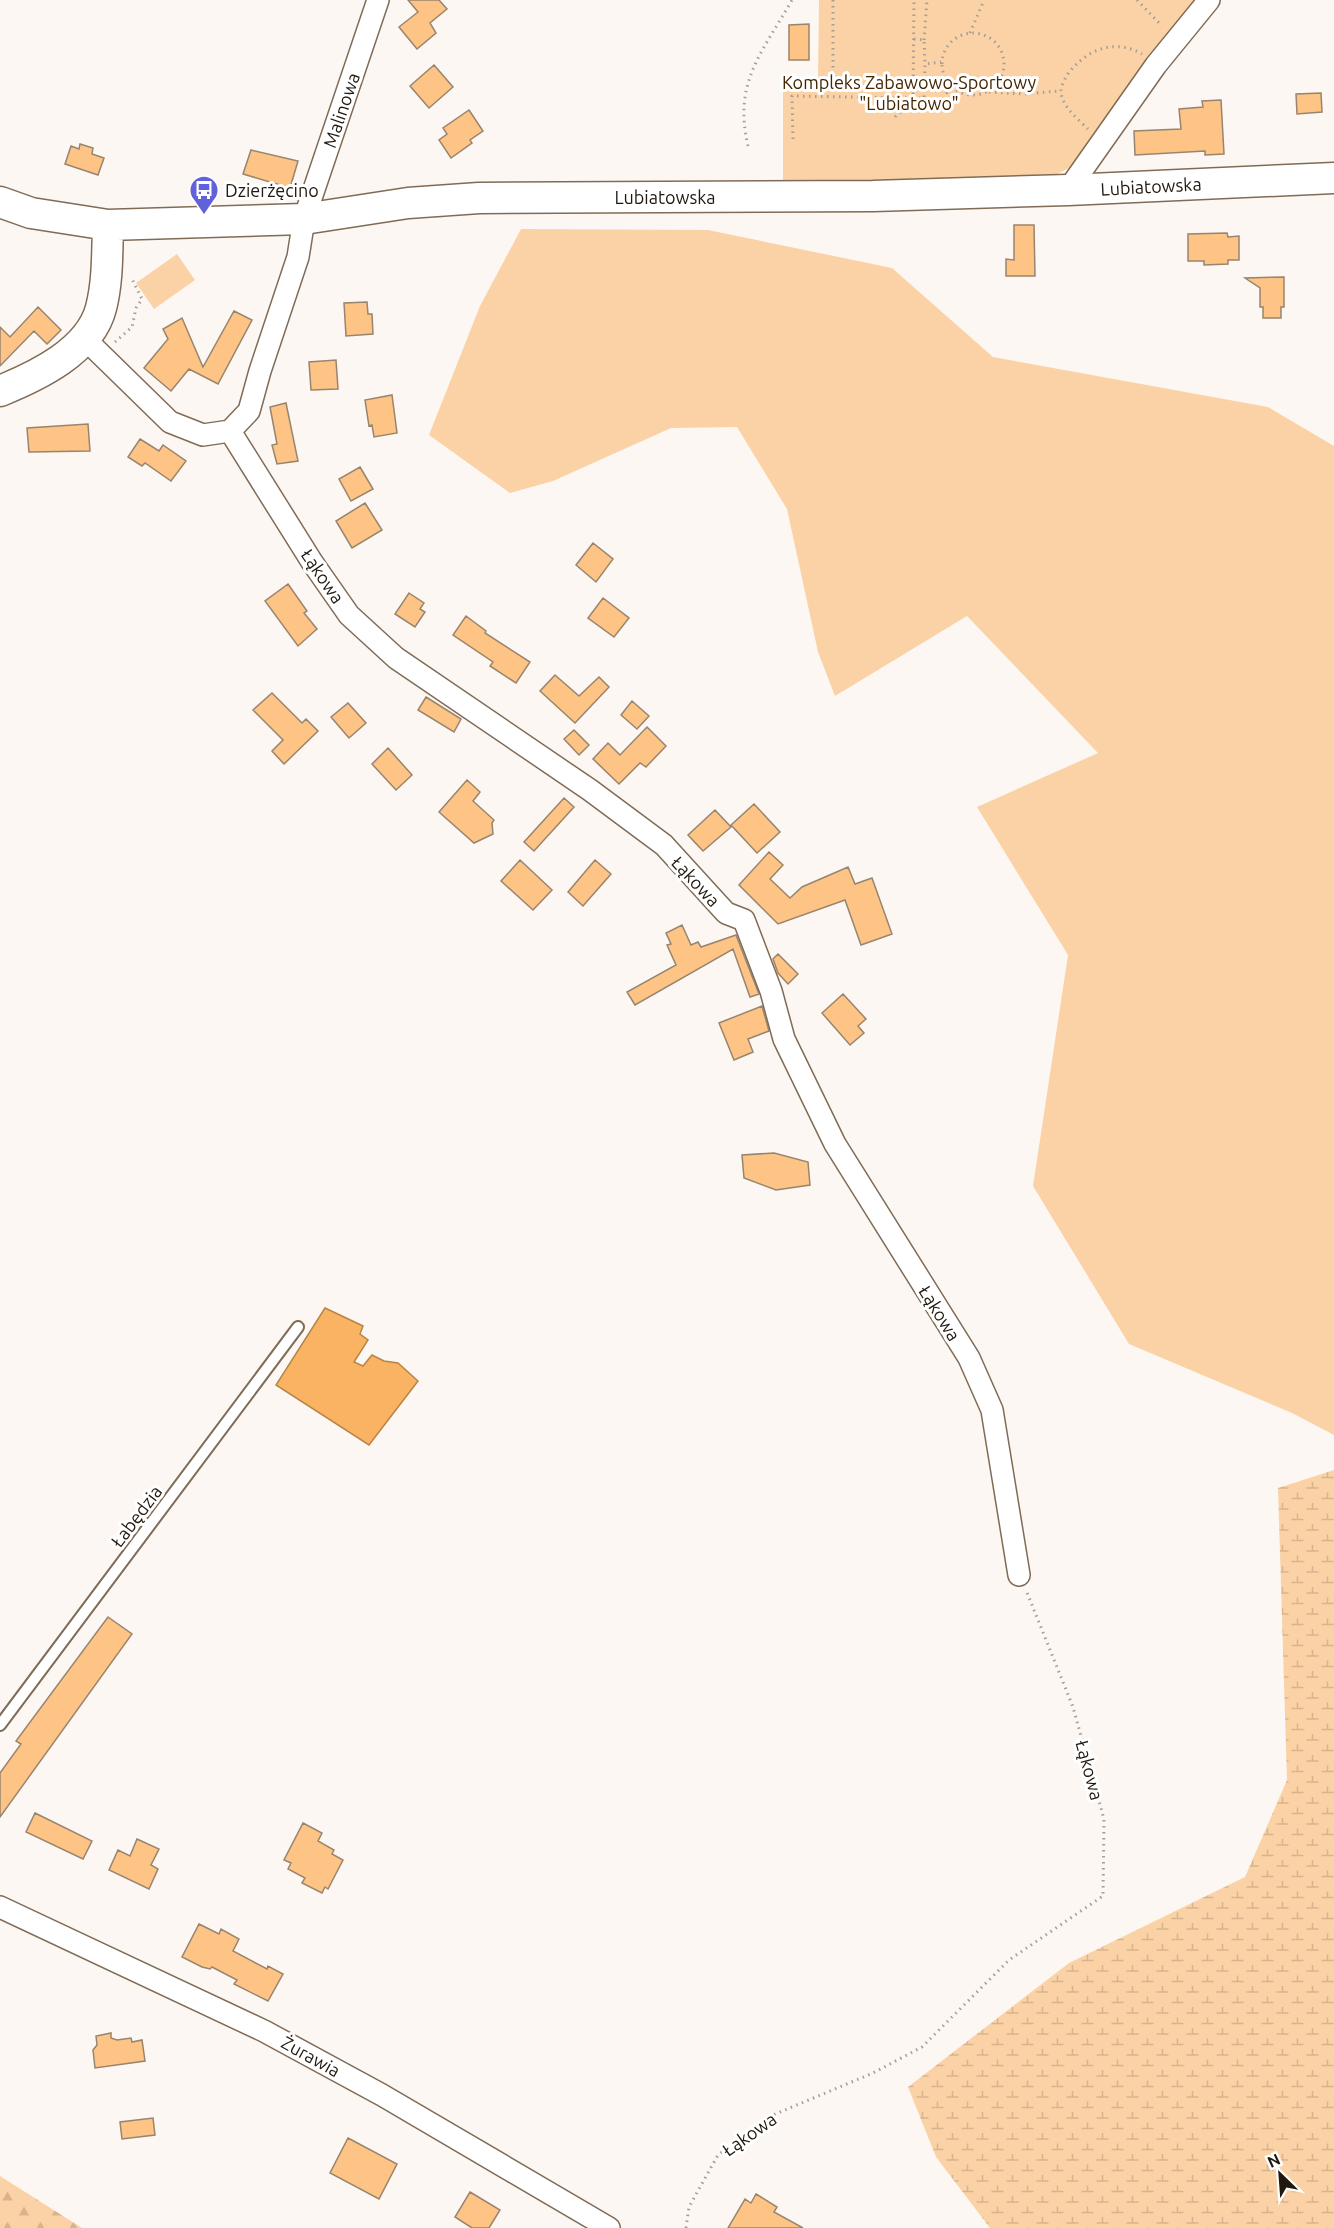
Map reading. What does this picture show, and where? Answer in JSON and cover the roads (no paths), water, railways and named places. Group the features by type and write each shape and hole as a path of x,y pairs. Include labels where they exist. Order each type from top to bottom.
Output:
{"street":[{"name":"Malinowa","path":"304,219 378,0"},
{"path":"1068,190 1156,65 1209,0"},
{"name":"Lubiatowska","path":"0,202 31,213 108,225 304,219 408,203 479,198 873,196 1334,178"},
{"path":"92,347 170,422 203,435 230,431 249,411 263,361 298,257 304,219"},
{"path":"92,347 105,289 108,225"},
{"path":"0,391 32,378 59,362 92,347"},
{"name":"Łąkowa","path":"230,431 312,562 349,615 396,658 590,790 664,845 726,913 744,920 768,981 784,1039 835,1144 969,1358 992,1410 1020,1575"},
{"name":"Żurawia","path":"0,1907 264,2031 382,2095 609,2228"}],"lane":[{"name":"Łabędzia","path":"0,1725 297,1327"}],"place":[{"name":"Dzierżęcino","path":"204,216"}],"park label":[{"name":"Kompleks Zabawowo-Sportowy \"Lubiatowo\"","path":"909,92"}]}
